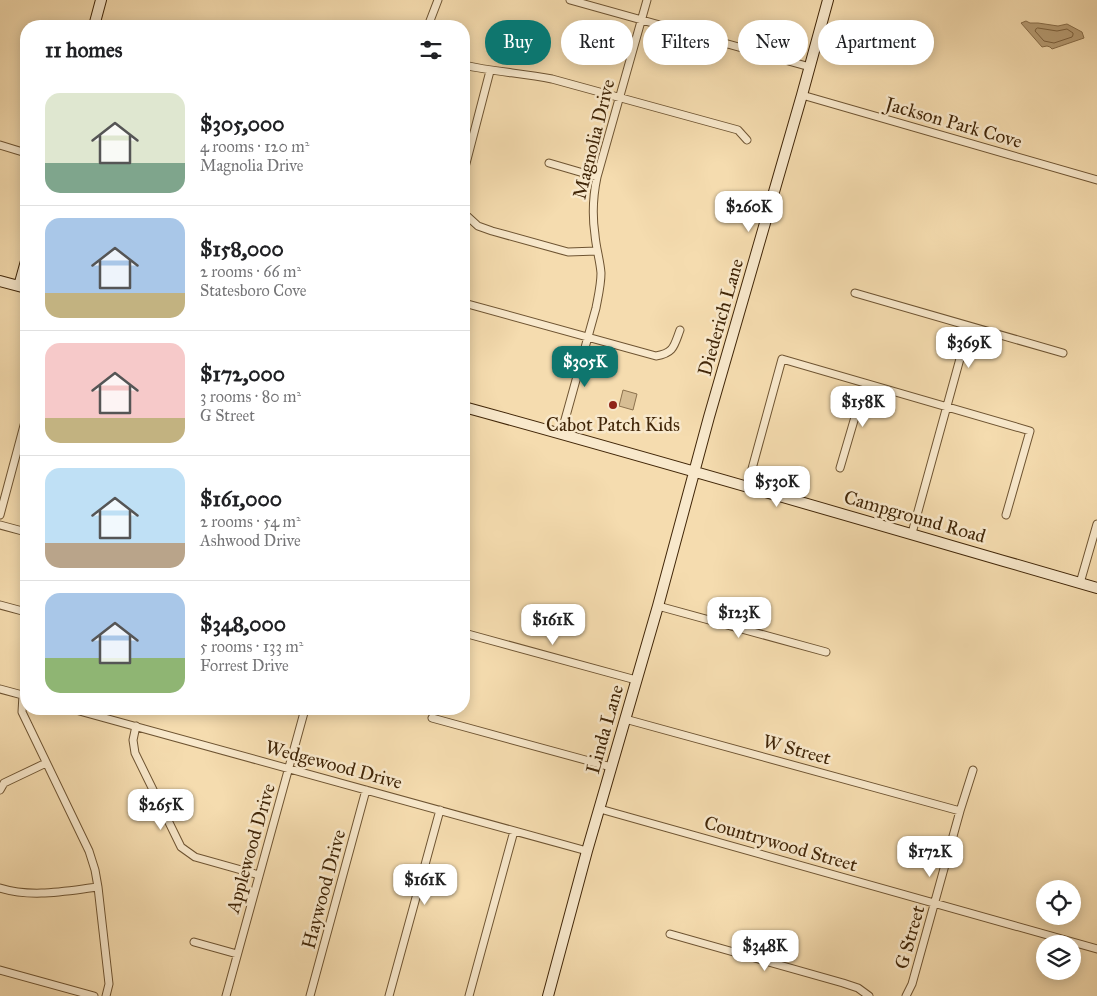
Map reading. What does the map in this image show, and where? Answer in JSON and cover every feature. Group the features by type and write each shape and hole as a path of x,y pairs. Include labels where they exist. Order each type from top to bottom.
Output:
{"street":[{"path":"96,20 101,0"},
{"path":"430,20 438,0"},
{"path":"570,0 810,67"},
{"name":"Magnolia Drive","path":"561,434 600,290 601,274 592,210 597,176 647,0"},
{"name":"Diederich Lane","path":"695,472 828,0"},
{"path":"470,66 490,71 552,79 738,130 748,140"},
{"path":"470,147 490,71"},
{"name":"Jackson Park Cove","path":"802,95 1097,180"},
{"path":"0,145 20,151"},
{"path":"549,163 597,176"},
{"path":"470,219 478,226 492,231 568,252 597,251"},
{"path":"0,281 20,286"},
{"path":"855,293 1063,352"},
{"path":"470,305 656,356 667,354 674,348 680,330"},
{"path":"912,533 969,326"},
{"path":"747,487 782,359 1030,431 1006,515"},
{"path":"840,468 865,383"},
{"name":"Campground Road","path":"470,409 912,533 1097,588"},
{"path":"0,515 20,455"},
{"name":"Linda Lane","path":"548,996 586,851 600,808 695,472"},
{"path":"1080,583 1097,524"},
{"path":"0,525 20,530"},
{"path":"0,605 20,610"},
{"path":"658,606 826,652"},
{"path":"470,635 636,680"},
{"path":"0,689 20,695"},
{"path":"23,715 89,851 95,870 109,984 106,996"},
{"name":"Wedgewood Drive","path":"95,715 586,851"},
{"name":"Applewood Drive","path":"226,996 303,715"},
{"path":"432,718 611,767"},
{"name":"W Street","path":"625,719 960,811"},
{"path":"136,726 133,740 135,753 181,847 195,857 259,875"},
{"path":"0,790 4,783 46,763"},
{"name":"G Street","path":"906,996 912,984 973,770"},
{"name":"Haywood Drive","path":"310,996 366,790"},
{"name":"Countrywood Street","path":"600,808 1097,950"},
{"path":"389,996 440,810"},
{"path":"469,996 514,831"},
{"path":"0,888 30,894 98,887"},
{"path":"670,934 843,983 858,988 869,996"},
{"path":"194,942 237,954"},
{"path":"0,970 94,996"}],"shaded area":[{"path":"623,390 637,394 633,410 619,406"}],"water":[{"path":"1026,21 1058,26 1067,24 1082,32 1084,38 1052,49 1047,46 1042,47 1021,23"}],"place":[{"name":"Cabot Patch Kids","path":"613,405"}]}
